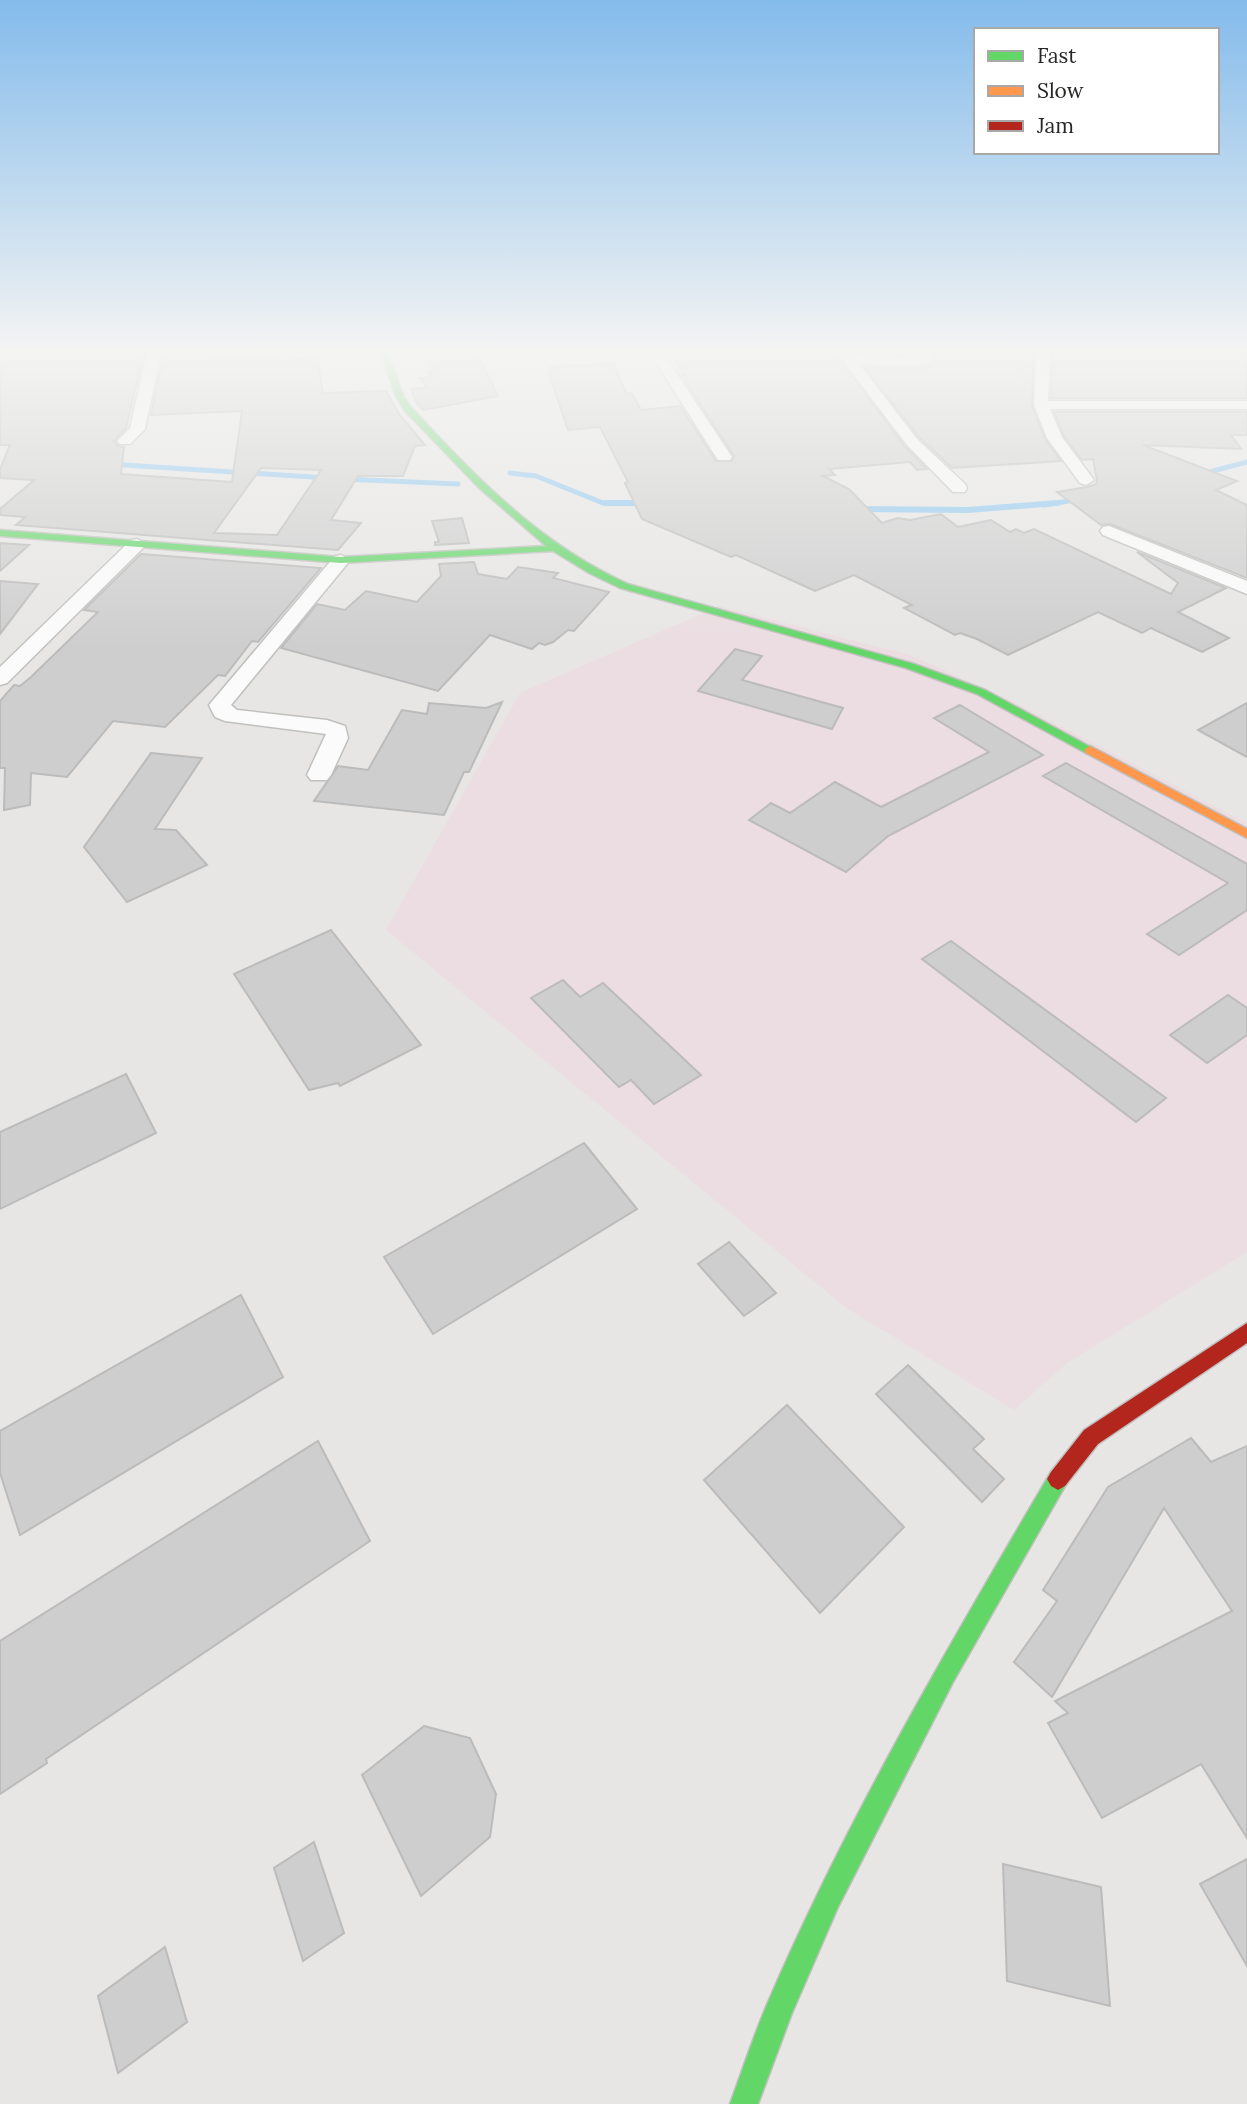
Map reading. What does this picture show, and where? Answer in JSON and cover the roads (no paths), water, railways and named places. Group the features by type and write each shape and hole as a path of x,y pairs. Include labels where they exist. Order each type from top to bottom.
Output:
{"main road":[{"path":"451,451 512,512 553,548 582,568 624,586 910,666 981,692 1247,834"},
{"path":"0,533 341,560 553,548"},
{"path":"618,565 657,579 921,655 995,683 1130,753"},
{"path":"744,2104 779,2009 829,1898 945,1674 1055,1483 1091,1437 1247,1332"}],"street":[{"path":"720,451 724,457"},
{"path":"921,451 959,488"},
{"path":"1065,451 1086,480"},
{"path":"1109,531 1247,588"},
{"path":"0,679 137,544"},
{"path":"319,775 337,738 337,731 327,727 233,716 223,712 220,705 341,560"}],"waterway":[{"path":"1202,474 1247,462"},
{"path":"109,464 328,478"},
{"path":"510,473 536,476 603,503 647,503"},
{"path":"343,479 458,484"},
{"path":"1056,503 1081,499"},
{"path":"855,509 968,510 1056,503"},
{"path":"1044,505 1056,503"}]}
